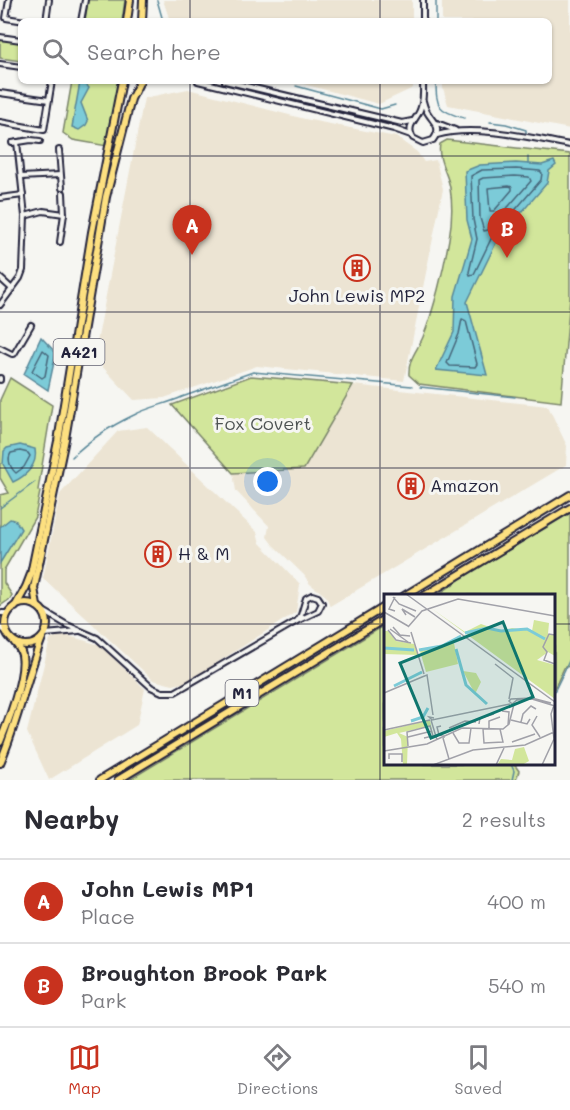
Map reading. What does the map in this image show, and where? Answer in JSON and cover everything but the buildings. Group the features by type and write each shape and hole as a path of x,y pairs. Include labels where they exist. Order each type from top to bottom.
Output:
{"highway":[{"path":"127,18 130,0"},
{"path":"142,18 143,0"},
{"name":"A421","path":"15,607 31,574 42,525 92,232 122,84"},
{"name":"A421","path":"39,608 34,588 65,439 98,239 106,197 131,99 138,84"},
{"path":"407,594 570,495"},
{"path":"427,594 570,508"},
{"path":"0,742 8,722 22,668 22,656 15,642 6,632 6,619 8,613 15,607 26,603 39,608 46,621 43,636 28,674 15,725 0,763"},
{"name":"M1","path":"99,780 384,607"},
{"name":"M1","path":"118,780 384,619"},
{"path":"15,642 33,644 43,636"}],"street":[{"path":"9,0 6,18 18,20"},
{"path":"46,18 49,0"},
{"path":"81,18 84,0"},
{"path":"423,0 423,18"},
{"path":"0,37 18,40"},
{"path":"0,64 18,67"},
{"path":"0,122 44,130 52,84"},
{"path":"210,84 394,129 411,135 416,141 423,143 430,142 437,135 456,131"},
{"path":"238,84 402,123 412,121 418,116 423,100 423,84"},
{"path":"0,93 49,100"},
{"path":"423,100 429,116 436,123 456,131 570,145"},
{"path":"418,116 429,116"},
{"path":"411,135 412,121"},
{"path":"436,123 437,135"},
{"path":"0,305 23,270 25,216 14,142 40,141"},
{"path":"59,150 64,214 60,242"},
{"path":"21,177 60,175"},
{"path":"0,198 23,195"},
{"path":"25,216 42,211 64,214"},
{"path":"0,278 12,289"},
{"path":"0,348 14,354 31,325"},
{"path":"39,608 97,638 151,687 162,692 175,692 318,611 321,607 318,597 312,595 307,597 297,621"},
{"path":"304,606 306,611 313,613"},
{"path":"0,613 8,613"},
{"path":"0,627 6,632"},
{"path":"43,636 80,631"}],"shaded area":[{"path":"163,0 412,0 412,18 169,18"},
{"path":"442,0 570,0 570,129 448,105 443,88 443,84 552,84 552,18 442,18"},
{"path":"303,84 413,84 413,88 379,104"},
{"path":"188,89 305,119 396,137 417,152 424,162 436,160 443,189 404,381 257,366 164,398 134,400 94,358 144,98"},
{"path":"353,385 548,406 567,446 566,465 330,606 326,596 310,584 267,537 269,526 236,491 233,473 304,469"},
{"name":"H & M","path":"147,427 257,532 260,543 300,584 296,612 187,682 173,685 153,680 43,578 60,494 118,431"},
{"path":"62,634 100,645 145,689 137,725 49,780 27,732 50,640"}],"green space":[{"path":"88,0 125,0 122,18 85,18"},
{"path":"0,39 18,42 18,61 0,58"},
{"path":"71,84 119,84 107,146 73,140 63,133"},
{"path":"447,140 570,154 570,297 561,402 419,384 409,375 411,360 423,337 435,302 449,239 452,214 451,194 439,150 440,144"},
{"name":"Fox Covert","path":"251,376 353,385 304,469 233,473 172,405"},
{"path":"10,378 52,405 35,517 4,570 4,583 12,595 0,606 0,495 9,493 0,478 0,400"},
{"path":"570,513 570,667 565,666 555,687 555,594 439,594"},
{"path":"384,626 384,765 515,765 519,771 516,780 129,780"}],"water":[{"path":"80,84 86,84 89,88 81,103 88,121 79,130 72,127"},
{"path":"554,161 556,165 549,171 547,183 497,241 467,302 487,375 436,370 454,332 455,296 472,239 467,220 465,171 480,165 516,163 542,165"},
{"path":"41,337 56,353 48,390 24,374"},
{"path":"20,445 35,449 35,460 22,477 13,482 3,464 4,451"},
{"path":"10,519 16,521 21,529 0,563 0,527"}],"waterway":[{"path":"157,0 162,18"},
{"path":"436,0 436,18"},
{"path":"436,84 440,107 464,118"},
{"path":"296,86 381,109 395,105"},
{"path":"490,122 526,130 526,134"},
{"path":"528,157 528,164"},
{"path":"570,314 570,322"},
{"path":"72,457 102,433 140,412 253,372 412,386"},
{"path":"420,387 515,397"},
{"path":"0,508 35,482"},
{"path":"555,690 570,659"},
{"path":"511,765 514,771 512,780"}],"place":[{"name":"John Lewis MP1","path":"192,255"},
{"name":"Broughton Brook Park","path":"507,258"},
{"name":"John Lewis MP2","path":"357,268"},
{"name":"Amazon","path":"411,486"},
{"name":"H & M","path":"158,554"}]}
